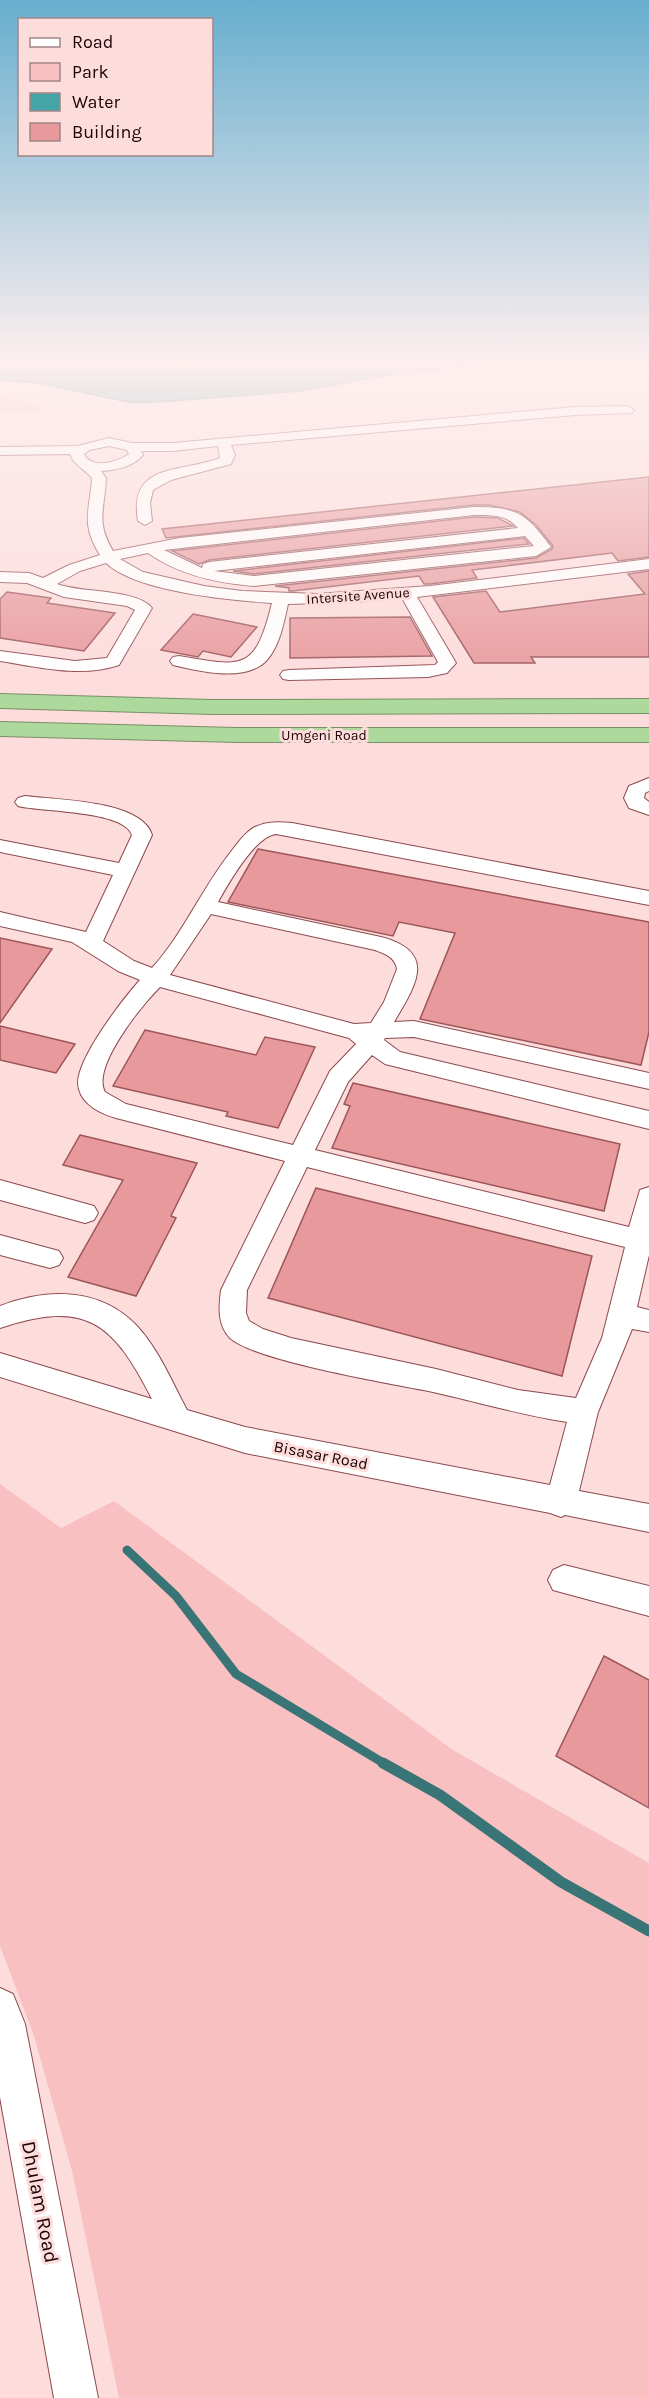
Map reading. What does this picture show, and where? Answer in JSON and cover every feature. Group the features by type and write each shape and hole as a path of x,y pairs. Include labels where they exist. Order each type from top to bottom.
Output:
{"highway":[{"name":"Umgeni Road","path":"2,701 212,707 649,706"},
{"name":"Umgeni Road","path":"0,729 237,735 649,735"}],"street":[{"path":"96,474 99,478 99,489 94,516 102,547 109,557"},
{"path":"99,489 116,477 117,474"},
{"path":"145,521 142,498 147,486 159,479 182,474"},
{"path":"43,585 74,567 151,548 213,538 459,513 503,512 516,516 543,544 541,549 254,581 225,578 190,569 178,565 151,548"},
{"path":"190,569 531,531"},
{"name":"Intersite Avenue","path":"109,557 122,568 173,585 236,596 281,600 336,600 649,564"},
{"path":"0,577 29,578 64,592 137,603 142,605 143,612 113,661 105,666 0,656"},
{"path":"289,675 428,672 441,669 447,663 407,593"},
{"path":"179,661 227,669 240,669 254,664 264,656 268,648 274,633 281,600"},
{"path":"649,784 636,790 634,798 636,804 649,809"},
{"path":"25,802 105,813 136,824 142,835 91,942"},
{"path":"639,1240 125,1112 99,1102 90,1080 94,1064 134,1000 174,956 204,906 253,837 262,831 278,827 649,898"},
{"path":"0,846 126,871"},
{"path":"204,906 381,944 403,955 408,969 394,1002 367,1035 338,1077 234,1290 232,1313 239,1329 254,1338 291,1350 436,1381 518,1402 584,1412"},
{"path":"0,919 64,933 91,942 126,966 155,978 367,1035 414,1029 649,1081"},
{"path":"367,1035 393,1058 649,1120"},
{"path":"0,1190 85,1213"},
{"path":"561,1503 584,1412 616,1338 636,1318 639,1240 649,1197"},
{"path":"0,1245 50,1258"},
{"path":"0,1317 35,1306 57,1303 87,1307 104,1314 141,1352 176,1417"},
{"name":"Bisasar Road","path":"0,1365 245,1440 561,1503 649,1518"},
{"path":"564,1580 649,1601"},
{"name":"Dhulam Road","path":"0,2007 6,2024 76,2398"}],"green space":[{"path":"0,1484 61,1528 114,1501 453,1750 649,1863 649,2398 119,2398 72,2171 34,2036 0,1946"}],"building":[{"path":"649,477 649,557 618,561 612,553 472,570 477,578 430,584 424,584 419,576 293,591 289,591 289,588 275,586 536,558 552,549 553,546 536,525 520,512 489,505 166,538 162,529"},
{"path":"474,517 498,518 513,526 209,560 199,564 172,551"},
{"path":"524,538 529,544 254,574 233,571"},
{"path":"649,571 649,657 531,657 535,663 474,663 433,597 486,591 500,612 645,594 628,574"},
{"path":"7,592 51,598 47,603 115,613 84,651 0,638 0,599"},
{"path":"193,614 257,627 231,657 203,651 198,657 161,650"},
{"path":"410,617 432,656 290,658 290,618"},
{"path":"258,849 649,922 649,1032 641,1065 420,1019 455,933 399,922 393,936 228,902"},
{"path":"0,938 52,949 0,1023"},
{"path":"0,1026 75,1044 56,1073 0,1060"},
{"path":"145,1030 256,1055 265,1037 315,1047 278,1128 226,1116 228,1112 113,1086"},
{"path":"353,1083 620,1144 604,1211 332,1148 350,1106 344,1104"},
{"path":"80,1135 197,1163 171,1216 176,1218 136,1296 68,1277 123,1180 63,1165"},
{"path":"316,1188 592,1256 562,1376 268,1298"},
{"path":"604,1656 649,1680 649,1808 556,1756"}],"waterway":[{"path":"127,1550 176,1596 236,1674 385,1764"},
{"path":"383,1763 440,1795 561,1882 649,1931"}]}
